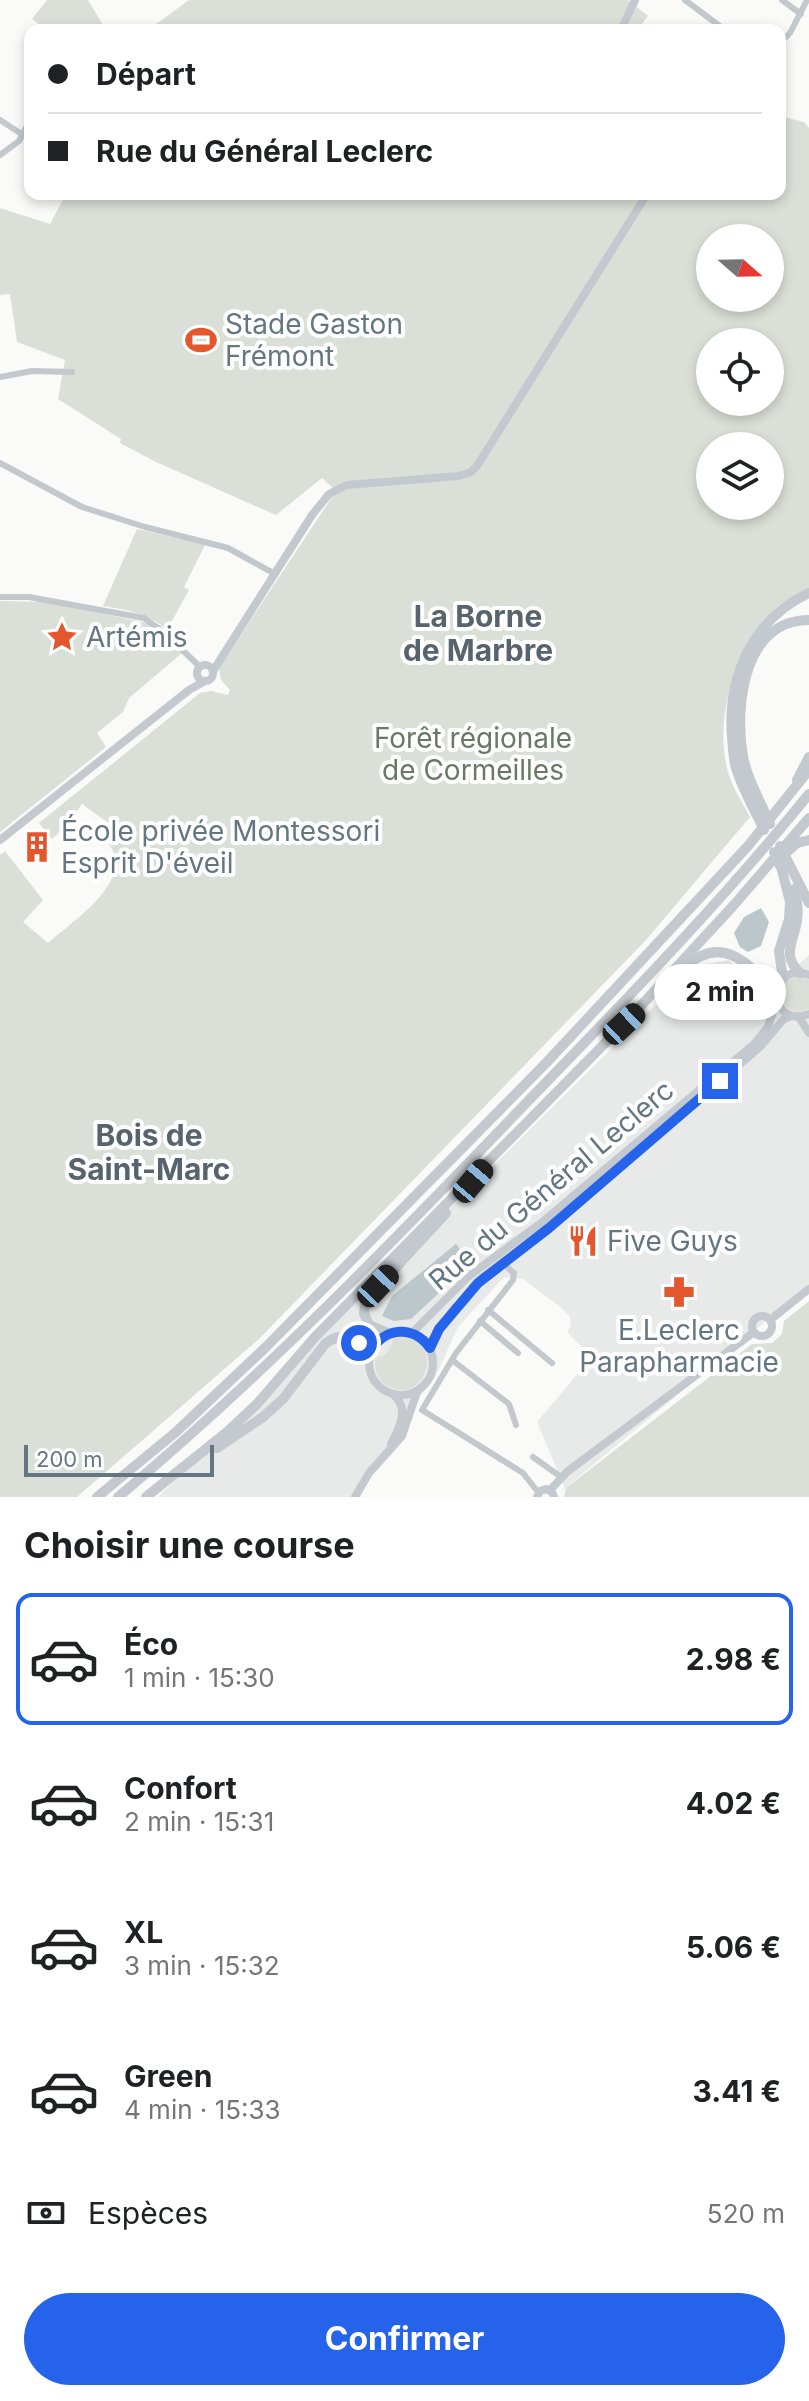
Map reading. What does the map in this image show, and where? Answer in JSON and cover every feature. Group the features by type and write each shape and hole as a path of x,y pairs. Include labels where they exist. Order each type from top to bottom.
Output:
{"highway":[{"path":"749,786 735,766 732,731 735,683 752,643 768,622 781,609 809,593"},
{"path":"805,974 792,964 788,954 798,908 784,866 749,786 739,718 747,672 760,648 775,629 794,621 809,620"},
{"path":"794,789 809,757"},
{"path":"97,1497 176,1432 266,1347 547,1062 748,846 809,770"},
{"path":"118,1497 185,1442 420,1213 667,958 809,794"},
{"path":"733,906 809,818"},
{"path":"146,1497 243,1418 315,1337 624,1024 733,906 791,847 809,840"},
{"path":"784,866 809,903"},
{"path":"783,979 779,951 789,919 790,902 784,866"},
{"path":"624,1024 689,963 710,952 724,952 738,958 777,996"},
{"path":"388,1333 369,1325 364,1313 366,1300 488,1163"},
{"path":"146,1497 276,1406 292,1390 328,1341 349,1336 370,1354"}],"main road":[{"path":"624,24 635,0"},
{"path":"0,843 47,801 65,790 189,690 241,629 318,506 333,491 356,484 465,475 477,466 488,453 643,200"},
{"path":"783,979 793,973 805,974"},
{"name":"Rue du Général Leclerc","path":"412,1333 469,1276 543,1222 754,1044 768,1027 783,979"},
{"path":"777,996 782,1010 800,1016 809,1033"},
{"name":"Rue du Général Leclerc","path":"430,1348 439,1329 478,1283 549,1228 764,1044 784,1019 800,1016"},
{"path":"770,1320 809,1289"},
{"path":"762,1316 770,1320 772,1328 767,1335 754,1332 752,1326 756,1318 762,1316"},
{"path":"355,1497 369,1473 407,1426 417,1392 432,1372 430,1348 420,1337 402,1331 388,1333 375,1344 370,1354 369,1366 374,1382 394,1395 417,1392"},
{"path":"538,1495 544,1489 552,1494 561,1477 754,1332"},
{"path":"385,1456 402,1417 401,1403 394,1395"}],"street":[{"path":"685,0 717,24"},
{"path":"782,0 801,14"},
{"path":"786,37 807,0"},
{"path":"0,120 23,135 0,155"},
{"path":"0,377 32,371 72,372"},
{"path":"0,463 82,507 228,548 275,574"},
{"path":"0,597 29,597 144,618 165,633 204,672"},
{"path":"507,1267 515,1277 452,1360 422,1410 523,1473 538,1495"},
{"path":"488,1310 552,1363"},
{"path":"480,1321 518,1353"},
{"path":"452,1360 509,1404 516,1425"},
{"path":"533,1457 561,1477"}],"shaded area":[{"path":"761,908 769,922 761,946 748,952 740,947 734,933 744,917"},
{"path":"809,955 809,1294 790,1301 563,1490 537,1422 592,1357 567,1332 571,1326 570,1317 560,1307 523,1279 504,1277 458,1327 435,1378 421,1395 358,1497 158,1497 695,966 729,960 766,994"},
{"path":"456,1244 470,1264 411,1319 394,1321 382,1316 392,1296"}],"green space":[{"path":"47,0 88,0 102,24 39,24 32,19"},
{"path":"189,0 628,0 648,16 642,24 156,24"},
{"name":"Forêt régionale de Cormeilles","path":"786,118 804,122 809,128 809,591 779,605 762,624 739,663 731,684 726,706 724,751 730,778 750,817 646,940 260,1338 77,1497 0,1497 0,855 5,851 43,900 23,922 48,943 101,896 115,867 113,852 103,838 107,822 82,804 52,839 39,823 200,693 211,691 228,695 230,690 221,680 219,668 336,491 322,478 276,515 120,443 121,439 58,399 65,360 17,342 10,294 0,295 0,208 50,224 63,200 786,200"},
{"path":"137,529 205,545 184,587 189,590 167,630 145,616 103,606"},
{"path":"0,601 50,602 147,623 182,653 129,698 123,712 97,733 106,747 0,832"},
{"path":"798,976 809,980 809,1009 796,1013 784,1005 780,994 787,980"},
{"path":"809,1301 809,1497 564,1497 566,1488 752,1344 772,1343 782,1334 784,1321"},
{"path":"393,1338 415,1341 427,1359 420,1381 412,1388 401,1390 381,1381 375,1358 388,1352"}],"place":[{"name":"Stade Gaston Frémont","path":"201,340"},
{"name":"Artémis","path":"62,637"},
{"name":"École privée Montessori Esprit D'éveil","path":"37,847"},
{"name":"Five Guys","path":"583,1241"},
{"name":"E.Leclerc Parapharmacie","path":"679,1292"}],"district":[{"name":"La Borne de Marbre","path":"478,634"},
{"name":"Bois de Saint-Marc","path":"149,1153"}],"route":[{"path":"359,1343 370,1354 384,1336 402,1331 420,1337 430,1348 439,1329 478,1283 549,1228 720,1081"}]}
